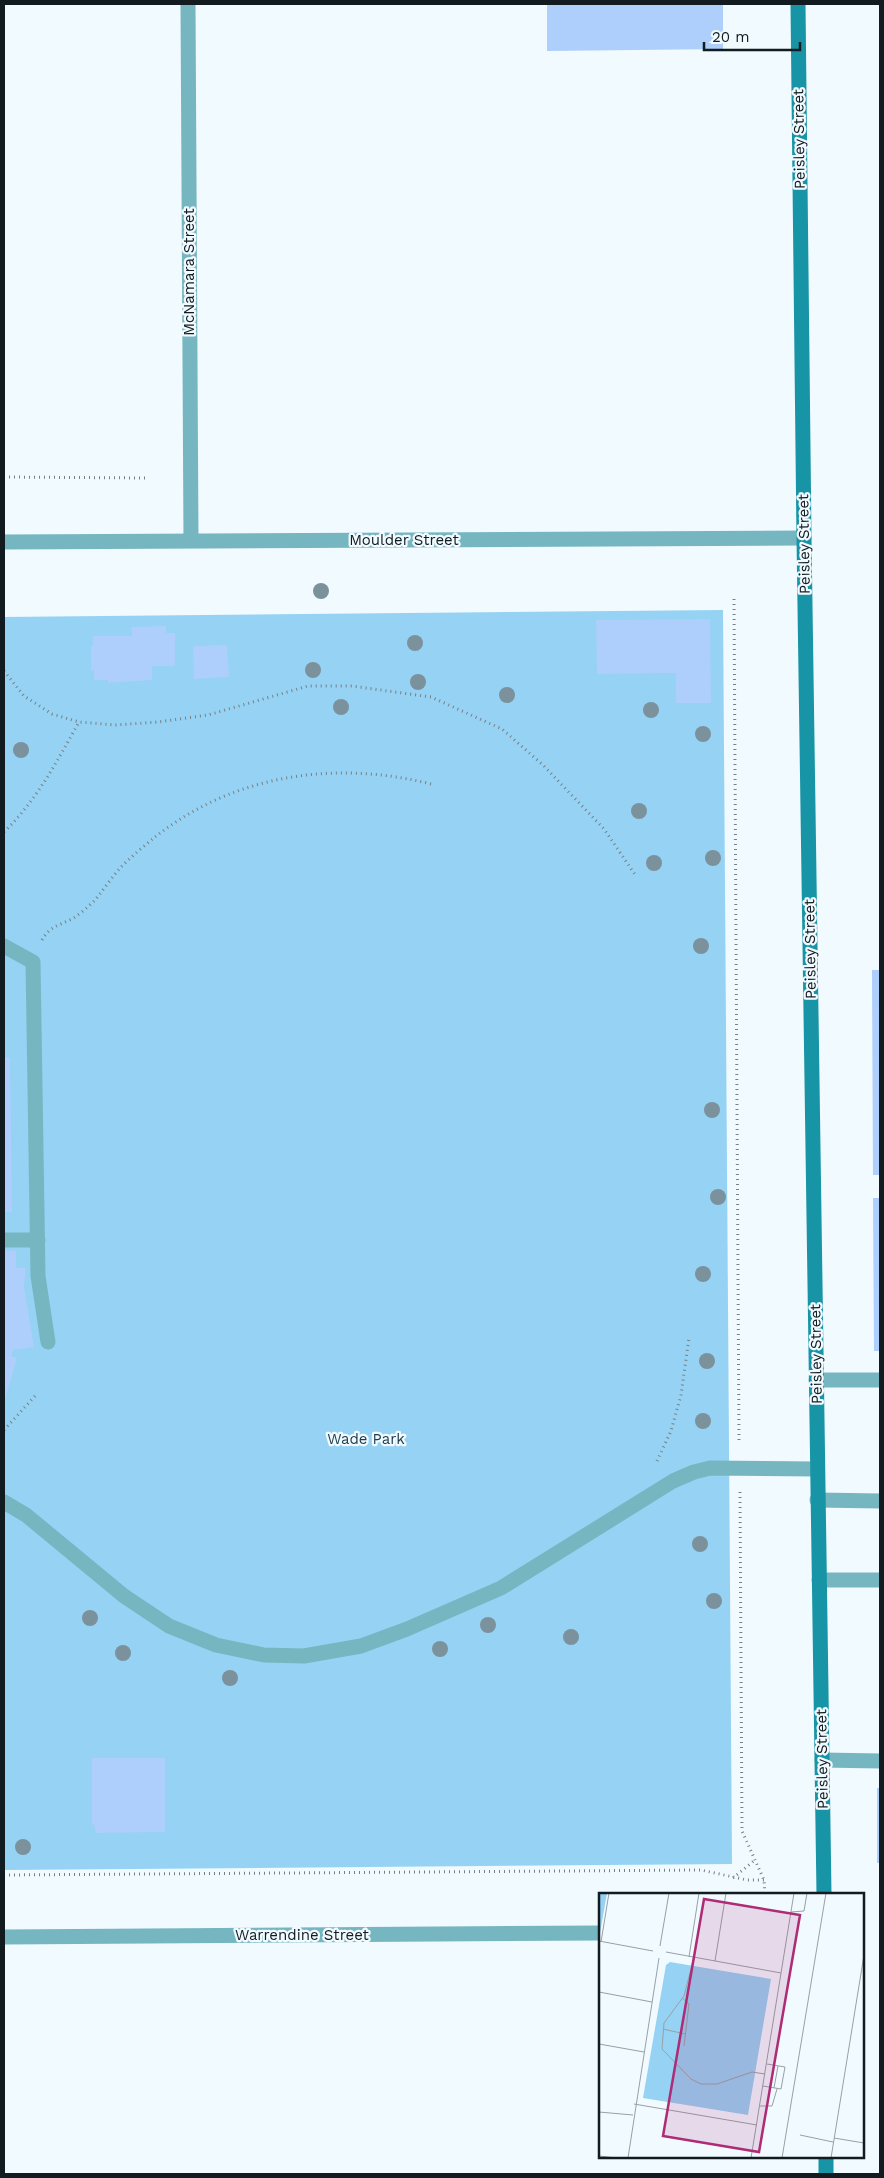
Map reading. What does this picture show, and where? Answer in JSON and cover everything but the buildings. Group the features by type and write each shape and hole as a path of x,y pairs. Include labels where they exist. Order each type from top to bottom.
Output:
{"main road":[{"name":"Peisley Street","path":"798,4 817,1500 824,1893"},
{"path":"826,2158 826,2174"}],"street":[{"name":"McNamara Street","path":"188,4 191,541"},
{"name":"Moulder Street","path":"4,542 804,538"},
{"path":"4,946 33,962 38,1276 48,1342"},
{"path":"4,1240 38,1240"},
{"path":"816,1380 880,1380"},
{"path":"4,1502 26,1515 124,1596 169,1626 216,1645 264,1655 304,1656 361,1646 406,1629 501,1588 672,1481 694,1472 710,1468 817,1470"},
{"path":"817,1500 880,1501"},
{"path":"819,1580 880,1580"},
{"path":"822,1760 880,1760"},
{"name":"Warrendine Street","path":"4,1937 599,1933"}],"path":[{"path":"4,477 146,478"},
{"path":"734,599 742,1831 764,1880 766,1893"},
{"path":"4,671 24,696 52,714 80,722 115,725 208,714 308,686 352,686 431,697 502,729 543,765 604,828 636,876"},
{"path":"4,832 23,812 80,722"},
{"path":"33,962 46,933 84,910 122,867 155,837 193,811 241,790 283,777 325,772 367,772 404,777 431,784"},
{"path":"656,1465 682,1395 689,1338"},
{"path":"4,1430 36,1395"},
{"path":"732,1878 755,1860"},
{"path":"4,1875 701,1870 732,1878 764,1880"}],"green space":[{"name":"Wade Park","path":"723,610 732,1864 4,1870 4,617"}]}
